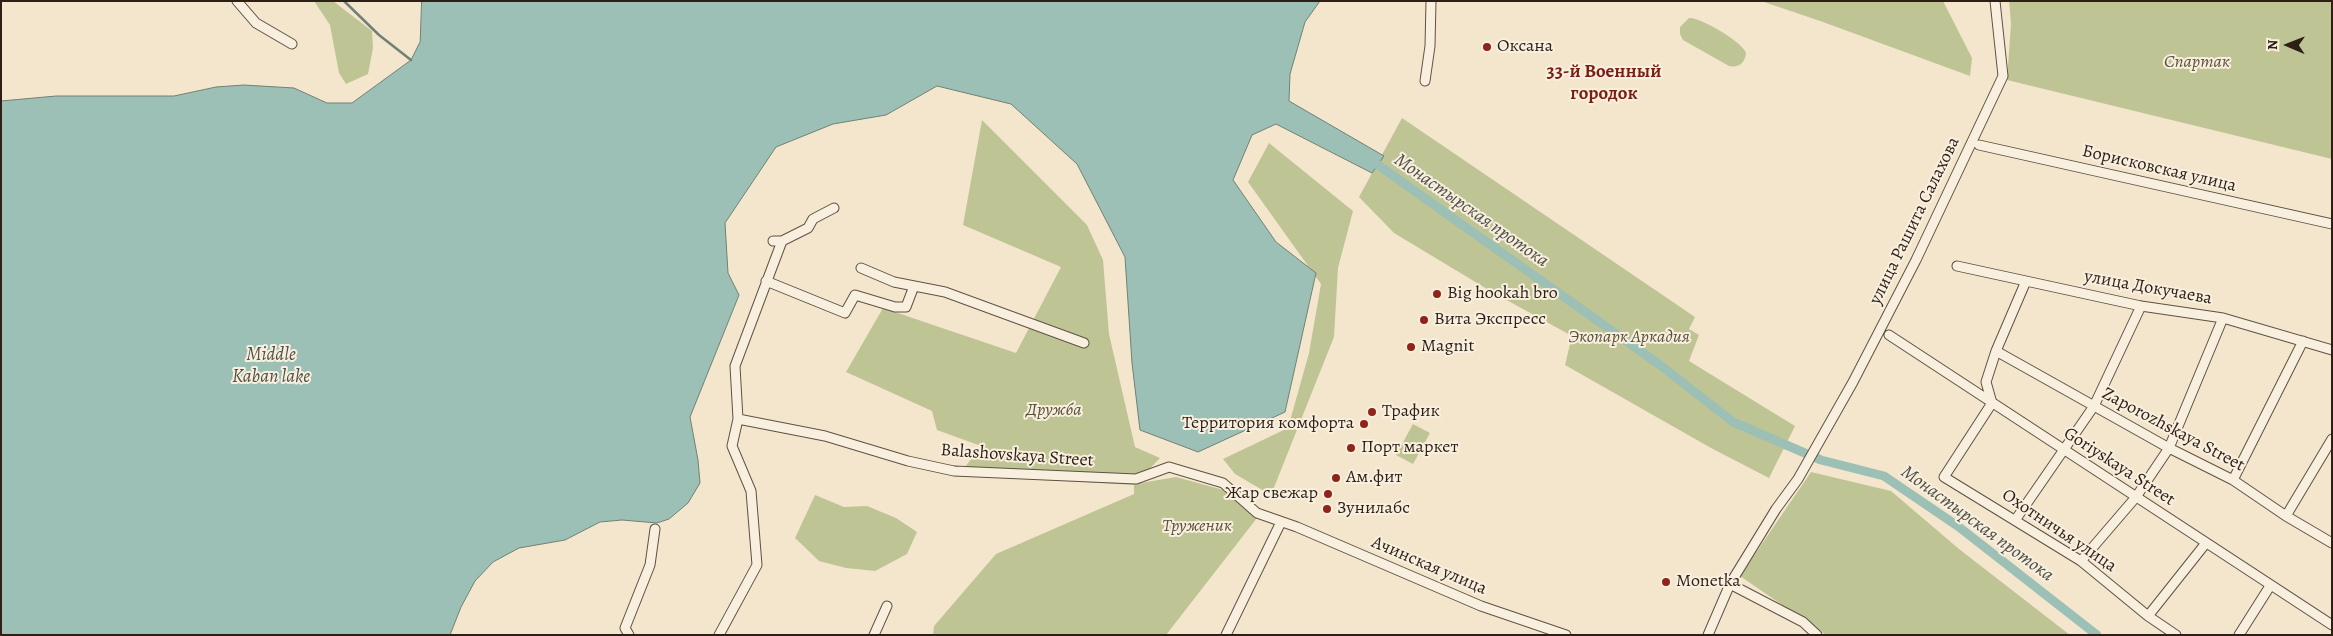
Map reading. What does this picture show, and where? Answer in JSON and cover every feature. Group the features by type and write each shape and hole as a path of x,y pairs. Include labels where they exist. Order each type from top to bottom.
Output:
{"street":[{"path":"237,1 256,22 292,44"},
{"path":"1425,81 1430,46 1430,1"},
{"name":"улица Рашита Салахова","path":"1730,584 1776,509 1798,479 1816,444 1853,382 1916,260 2003,76 1995,1"},
{"name":"Борисковская улица","path":"1979,145 2332,224"},
{"path":"719,635 757,564 751,491 732,446 738,420 735,366 766,282 777,241 808,228 813,219 834,208"},
{"name":"улица Докучаева","path":"1957,266 2141,306 2223,318 2332,350"},
{"path":"861,268 894,282 945,292 1084,343"},
{"path":"1992,403 1986,382 1996,351 2026,281"},
{"path":"766,282 845,313 855,295 895,307 906,307 914,286"},
{"path":"2016,519 2094,406 2141,306"},
{"path":"2081,561 2136,497 2170,448 2223,318"},
{"name":"Goriyskaya Street","path":"1890,336 2332,625"},
{"path":"2233,480 2303,341"},
{"name":"Zaporozhskaya Street","path":"1996,351 2170,448 2233,480 2286,516 2332,543"},
{"name":"Охотничья улица","path":"1992,403 1944,477 2016,519 2081,561 2148,616 2176,635"},
{"name":"Balashovskaya Street","path":"738,420 825,436 908,461 954,471 1136,479 1169,466 1223,483 1257,513 1282,522"},
{"path":"2286,516 2332,439"},
{"path":"1226,635 1282,522"},
{"name":"Ачинская улица","path":"1282,522 1481,606 1566,635"},
{"path":"629,635 625,628 650,565 655,529"},
{"path":"2148,616 2206,544"},
{"path":"1708,635 1730,584 1803,622 1817,635"},
{"path":"2239,635 2270,586"},
{"path":"874,635 887,606"}],"green space":[{"path":"314,1 333,1 372,31 373,48 368,74 346,84 339,73 330,25"},
{"path":"1761,1 1943,1 1972,58 1970,76 1823,22"},
{"name":"Спартак","path":"2009,1 2332,1 2332,159 2007,80 2011,24"},
{"path":"1689,18 1711,26 1730,37 1746,53 1743,62 1736,66 1729,66 1683,40 1680,34 1680,27"},
{"name":"Экопарк Аркадия","path":"1402,118 1695,317 1689,329 1699,335 1689,361 1795,426 1769,478 1711,448 1565,365 1572,336 1492,292 1394,233 1359,197"},
{"path":"982,120 1087,225 1103,260 1109,334 1135,447 1160,458 1135,484 1176,477 1231,492 1257,518 1166,635 933,635 934,626 996,554 1134,494 1134,485 959,475 981,446 937,430 932,411 846,372 883,308 1016,353 1061,267 963,225"},
{"path":"1269,143 1353,211 1338,268 1334,337 1271,495 1235,474 1223,459 1288,428 1309,353 1321,284 1248,182"},
{"path":"1413,424 1430,433 1413,464 1396,455"},
{"path":"1811,472 1891,491 1959,549 2070,635 1826,635 1740,576"},
{"path":"815,495 844,507 867,506 896,518 917,532 907,554 875,571 846,568 819,561 795,538"}],"water":[{"name":"Middle Kaban lake","path":"422,1 1320,1 1305,22 1290,74 1289,101 1384,156 1372,173 1276,124 1252,135 1233,180 1276,242 1316,273 1285,412 1198,452 1140,430 1132,363 1125,257 1077,164 1011,104 937,86 886,115 833,124 776,147 725,223 728,273 739,295 690,417 700,483 688,503 669,519 657,523 622,520 600,522 565,540 519,548 493,562 475,581 461,607 450,635 1,635 1,101 56,96 174,96 216,87 244,85 294,88 327,103 352,103 411,60 420,42"}],"waterway":[{"path":"344,1 379,35 411,60"},
{"name":"Монастырская протока","path":"1378,165 1660,365 1733,422 1821,460 1884,476 1959,527 2097,635"}],"place":[{"name":"Оксана","path":"1487,47"},
{"name":"Big hookah bro","path":"1437,294"},
{"name":"Вита Экспресс","path":"1424,320"},
{"name":"Magnit","path":"1411,347"},
{"name":"Трафик","path":"1372,412"},
{"name":"Территория комфорта","path":"1364,424"},
{"name":"Порт маркет","path":"1351,448"},
{"name":"Ам.фит","path":"1336,478"},
{"name":"Жар свежар","path":"1328,494"},
{"name":"Зунилабс","path":"1327,509"},
{"name":"Monetka","path":"1666,582"}],"district":[{"name":"33-й Военный городок","path":"1604,83"}],"park label":[{"name":"Дружба","path":"1054,411"},
{"name":"Труженик","path":"1197,527"}]}
